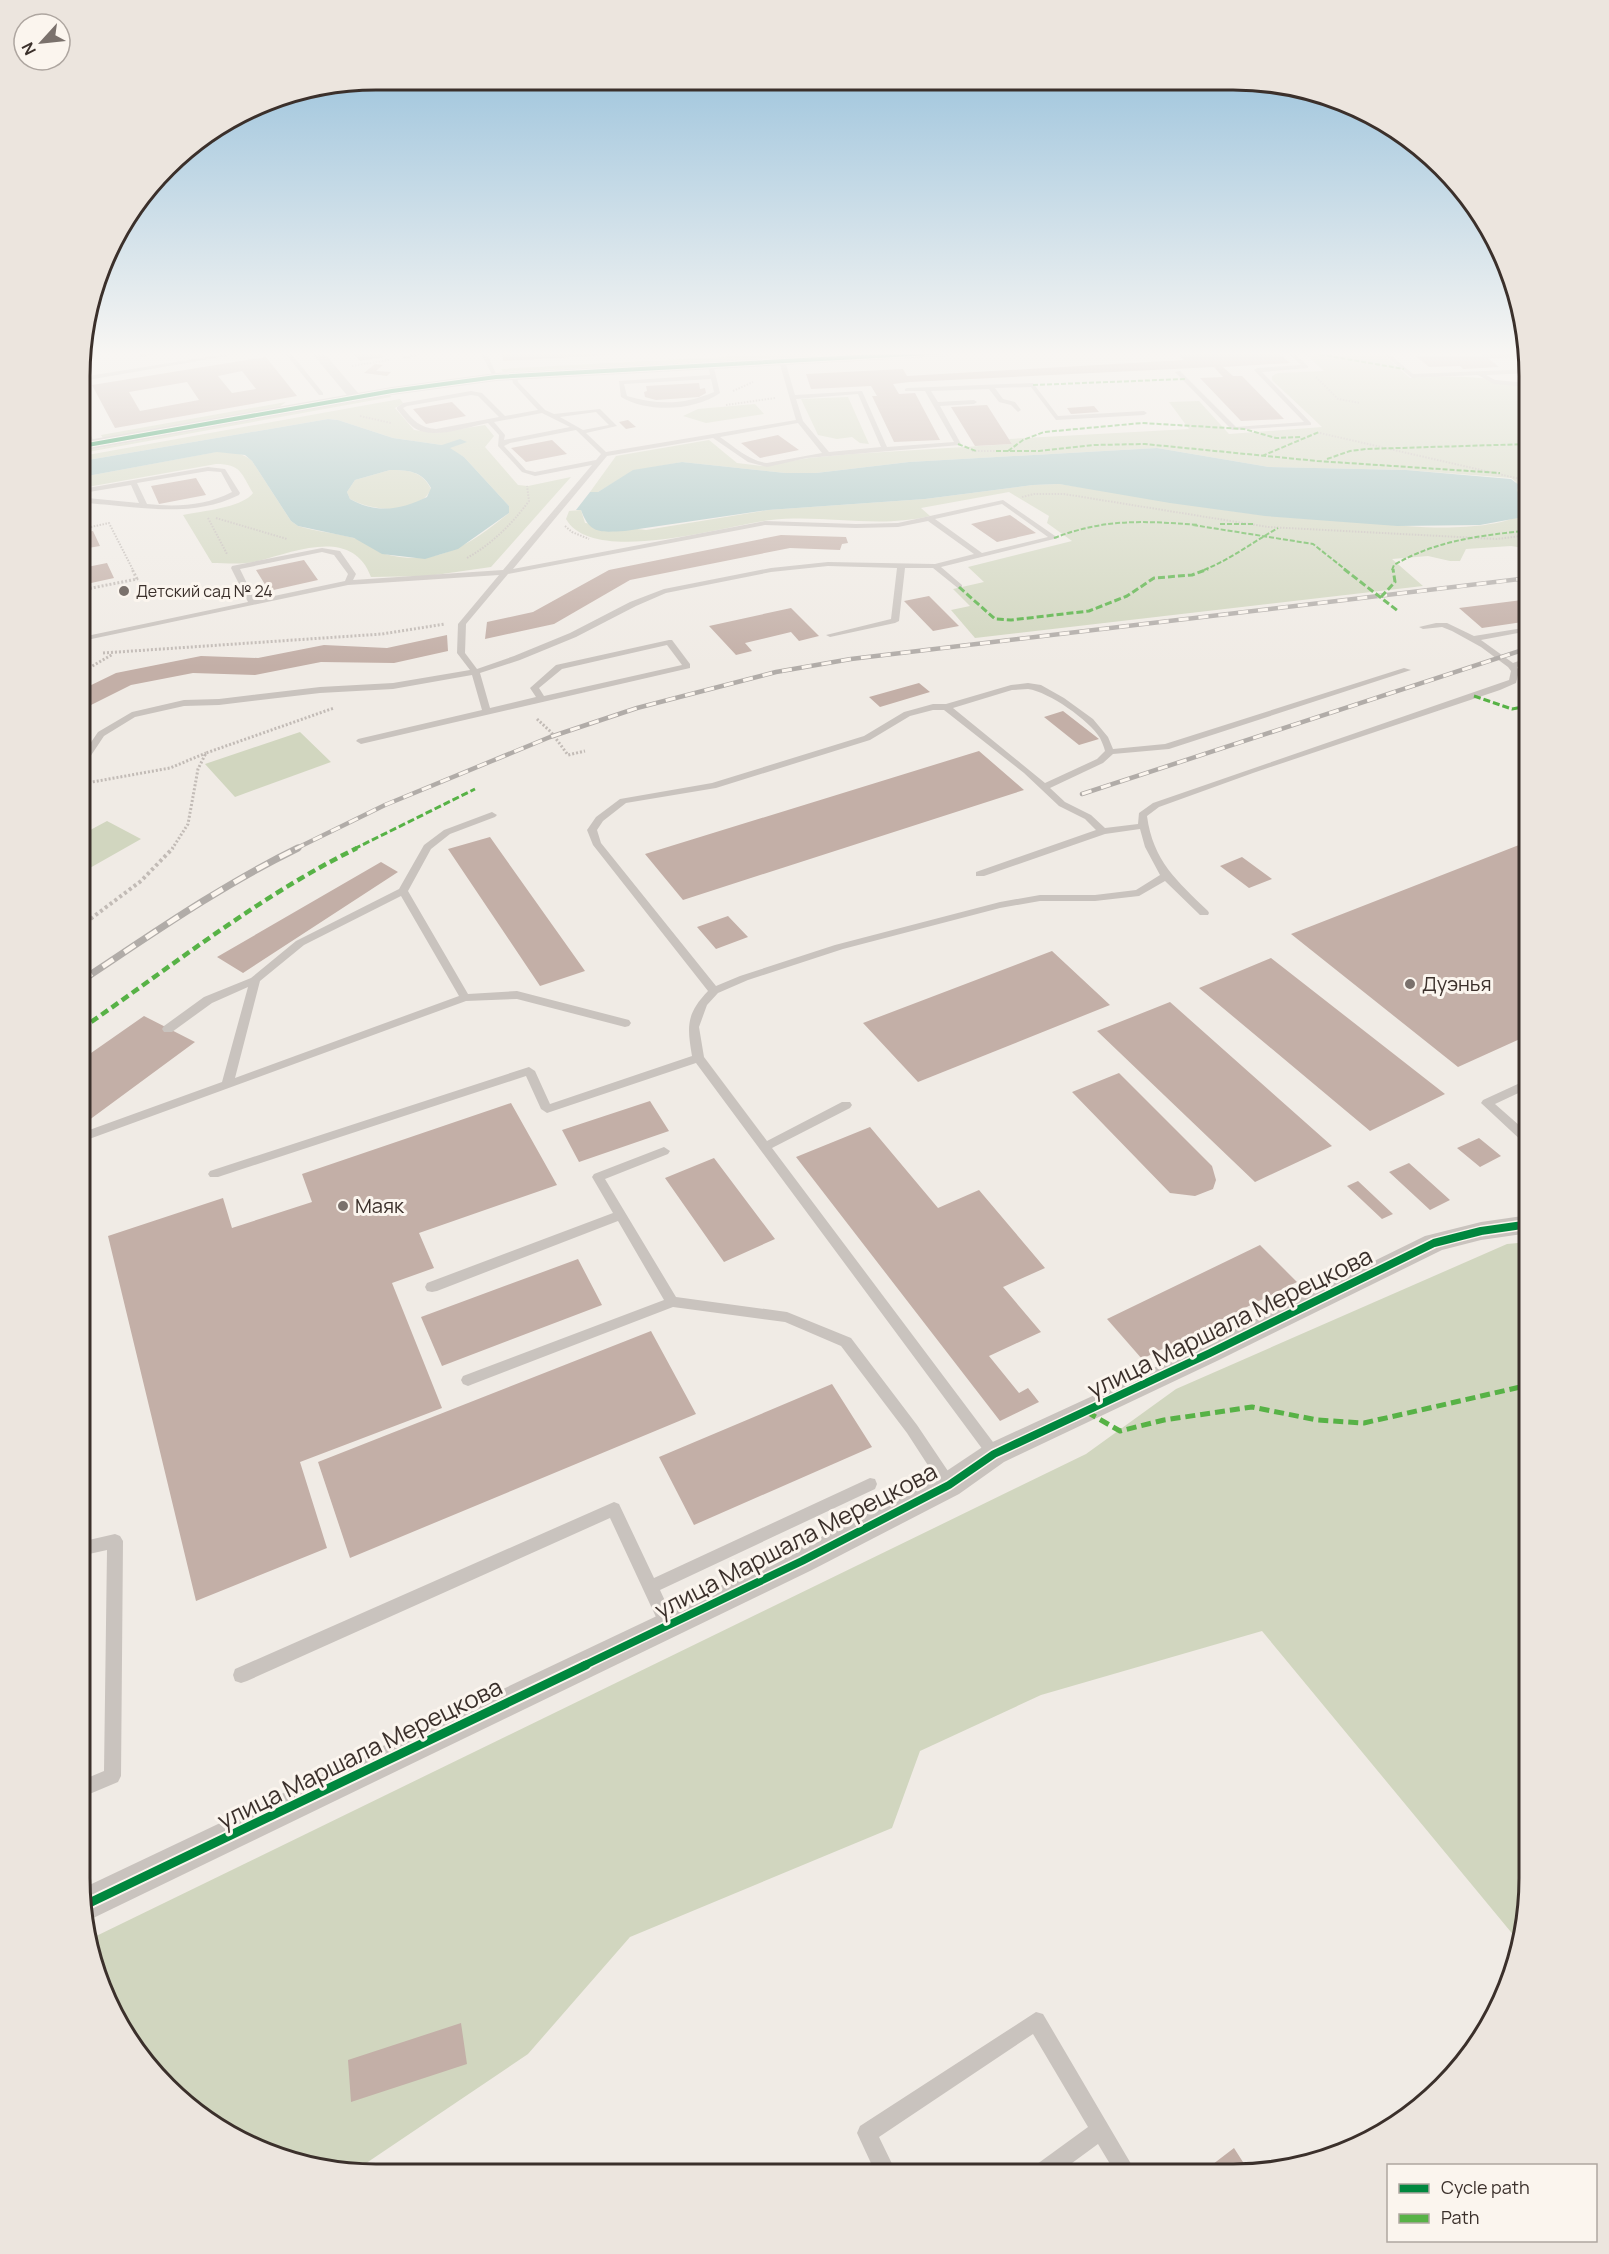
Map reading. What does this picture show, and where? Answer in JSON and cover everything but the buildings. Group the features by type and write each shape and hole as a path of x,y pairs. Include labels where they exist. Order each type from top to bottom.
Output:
{"street":[{"name":"улица Маршала Мерецкова","path":"91,1902 802,1561 949,1485 993,1455 1210,1353 1434,1243 1472,1232 1519,1225"}],"lane":[{"path":"511,457 524,471 535,474 602,457"},
{"path":"486,711 475,672 461,653 462,624 603,457"},
{"path":"745,457 759,464 805,457"},
{"path":"90,491 208,469 223,470 236,493 223,500 171,510 90,501"},
{"path":"133,482 144,506"},
{"path":"90,637 348,583 507,572 765,523 883,526 1003,502 1054,538 935,566 828,564 771,570 664,591 573,635 475,672 393,686 320,690 219,702 184,703 132,715 101,734 90,746"},
{"path":"929,518 980,555"},
{"path":"253,603 235,568 322,550 337,553 352,574 348,583"},
{"path":"830,636 895,621 901,566"},
{"path":"935,566 959,586"},
{"path":"1204,913 1166,876 1153,855 1143,826 1142,815 1156,805 1250,771 1513,681 1515,671 1512,666 1471,639 1445,625 1424,627"},
{"path":"1471,639 1519,631"},
{"path":"361,741 687,666 669,642 559,667 534,688 541,698"},
{"path":"1512,666 1519,664"},
{"path":"1044,787 1110,753 1166,747 1407,670"},
{"path":"714,991 596,843 592,830 600,819 623,801 713,786 867,738 907,714 933,707 946,707 1011,688 1028,686 1041,688 1090,721 1104,737 1110,753"},
{"path":"946,707 1027,771 1062,804 1089,817 1103,831"},
{"path":"168,1029 208,1000 255,980 300,944 403,891 427,848 447,832 492,815"},
{"path":"980,874 1103,831 1143,826"},
{"path":"993,1455 698,1058 693,1028 702,1004 714,991 744,978 838,947 955,916 1040,898 1095,898 1139,893 1166,876"},
{"path":"403,891 465,998"},
{"path":"227,1085 255,980"},
{"path":"90,1135 465,998 517,995 625,1023"},
{"path":"214,1174 529,1071 547,1109 698,1058"},
{"path":"1519,1088 1487,1103 1519,1132"},
{"path":"764,1147 846,1105"},
{"path":"664,1151 598,1176 672,1302"},
{"path":"432,1287 621,1215"},
{"path":"468,1380 672,1302 787,1317 846,1342 912,1429 949,1485"},
{"path":"651,1587 870,1484"},
{"path":"242,1675 614,1509 668,1625"},
{"path":"90,1547 115,1541 112,1776 90,1785"},
{"path":"882,2164 867,2133 1036,2021 1122,2164"},
{"path":"1054,2164 1101,2130"}],"path":[{"path":"1427,457 1519,479"},
{"path":"465,559 492,544 506,531 529,501 524,471"},
{"path":"1003,502 1034,494 1064,494 1286,528 1497,539 1519,536"},
{"path":"235,568 207,515 322,550"},
{"path":"90,527 110,523 137,579 90,588"},
{"path":"115,652 382,634 435,624 462,624"},
{"path":"90,782 170,768 338,706"},
{"path":"546,726 568,754 585,751"},
{"path":"90,919 135,885 178,842 193,807 200,760 206,753"}],"green space":[{"path":"188,457 246,457 252,461 291,521 298,526 357,539 377,551 403,558 437,555 467,543 509,513 509,506 464,457 494,457 518,485 528,486 571,477 491,567 428,576 371,577 363,562 351,552 337,547 306,548 253,562 212,563 183,515 231,505 248,498 253,493 243,475 231,466 216,464 90,487 90,476"},
{"path":"615,457 730,457 737,463 762,466 809,458 994,457 909,462 816,473 785,473 682,462 633,471 598,492 590,492"},
{"path":"1211,457 1519,457 1519,493 1516,491 1516,482 1511,478 1406,470 1269,467"},
{"path":"390,470 403,470 419,475 431,489 425,498 405,508 382,508 350,499 347,492 355,480"},
{"path":"1059,484 1263,515 1416,527 1478,526 1519,516 1519,547 1466,549 1460,561 1428,556 1392,559 1423,586 975,638 951,610 970,606 953,589 984,582 968,567 1072,541 1047,523 1049,516 1009,492 921,508 930,516 910,520 771,520 694,535 631,542 603,540 581,533 566,519 569,511 581,510 585,523 646,530 768,510 925,499 1033,485"},
{"path":"300,732 331,762 235,797 205,764"},
{"path":"107,821 141,839 90,868 90,830"},
{"path":"1519,1243 1519,1878 1514,1935 1262,1631 1041,1695 920,1751 892,1828 630,1937 528,2054 366,2163 320,2159 284,2149 249,2135 217,2116 187,2093 161,2067 138,2037 119,2005 105,1970 96,1936 1086,1454 1176,1389 1507,1244"}],"water":[{"path":"104,457 189,457 90,476 90,460"},
{"path":"248,457 464,457 509,506 509,513 458,549 425,559 382,554 354,538 298,526 291,521","holes":["390,470 409,471 423,478 431,488 427,497 408,505 388,508 369,507 350,499 347,492 355,480"]},
{"path":"994,457 1211,457 1269,467 1406,470 1511,479 1519,485 1517,491 1519,493 1519,517 1480,525 1397,526 1265,516 1059,484 1033,485 925,499 768,510 609,532 593,528 584,518 581,510 576,510 590,492 598,492 633,470 682,462 785,473 816,473 909,462"}],"railway":[{"path":"295,849 385,805 550,737 637,708 776,672 851,659 1519,579"},
{"path":"1082,794 1519,651"},
{"path":"90,975 215,894 298,848"}],"marked path":[{"path":"1278,457 1500,473"},
{"path":"1327,459 1332,457"},
{"path":"1054,538 1077,529 1134,520 1199,525"},
{"path":"1220,524 1254,524"},
{"path":"1193,525 1313,544 1398,611"},
{"path":"959,587 995,619 1011,620 1089,611 1127,596 1154,578 1192,575 1227,561 1247,545 1278,528"},
{"path":"1381,597 1395,582 1392,571 1394,565 1410,556 1456,539 1519,531"},
{"path":"1474,696 1512,709 1519,708"},
{"path":"90,1023 278,892 320,866 475,789"},
{"path":"1087,1412 1120,1431 1164,1420 1252,1407 1317,1420 1364,1423 1519,1387"}],"cycle path":[{"path":"91,1902 802,1561 949,1485 994,1454 1210,1353 1434,1243 1481,1231 1519,1225"}],"place":[{"name":"Детский сад № 24","path":"124,591"},
{"name":"Дуэнья","path":"1410,984"},
{"name":"Маяк","path":"343,1206"}]}
